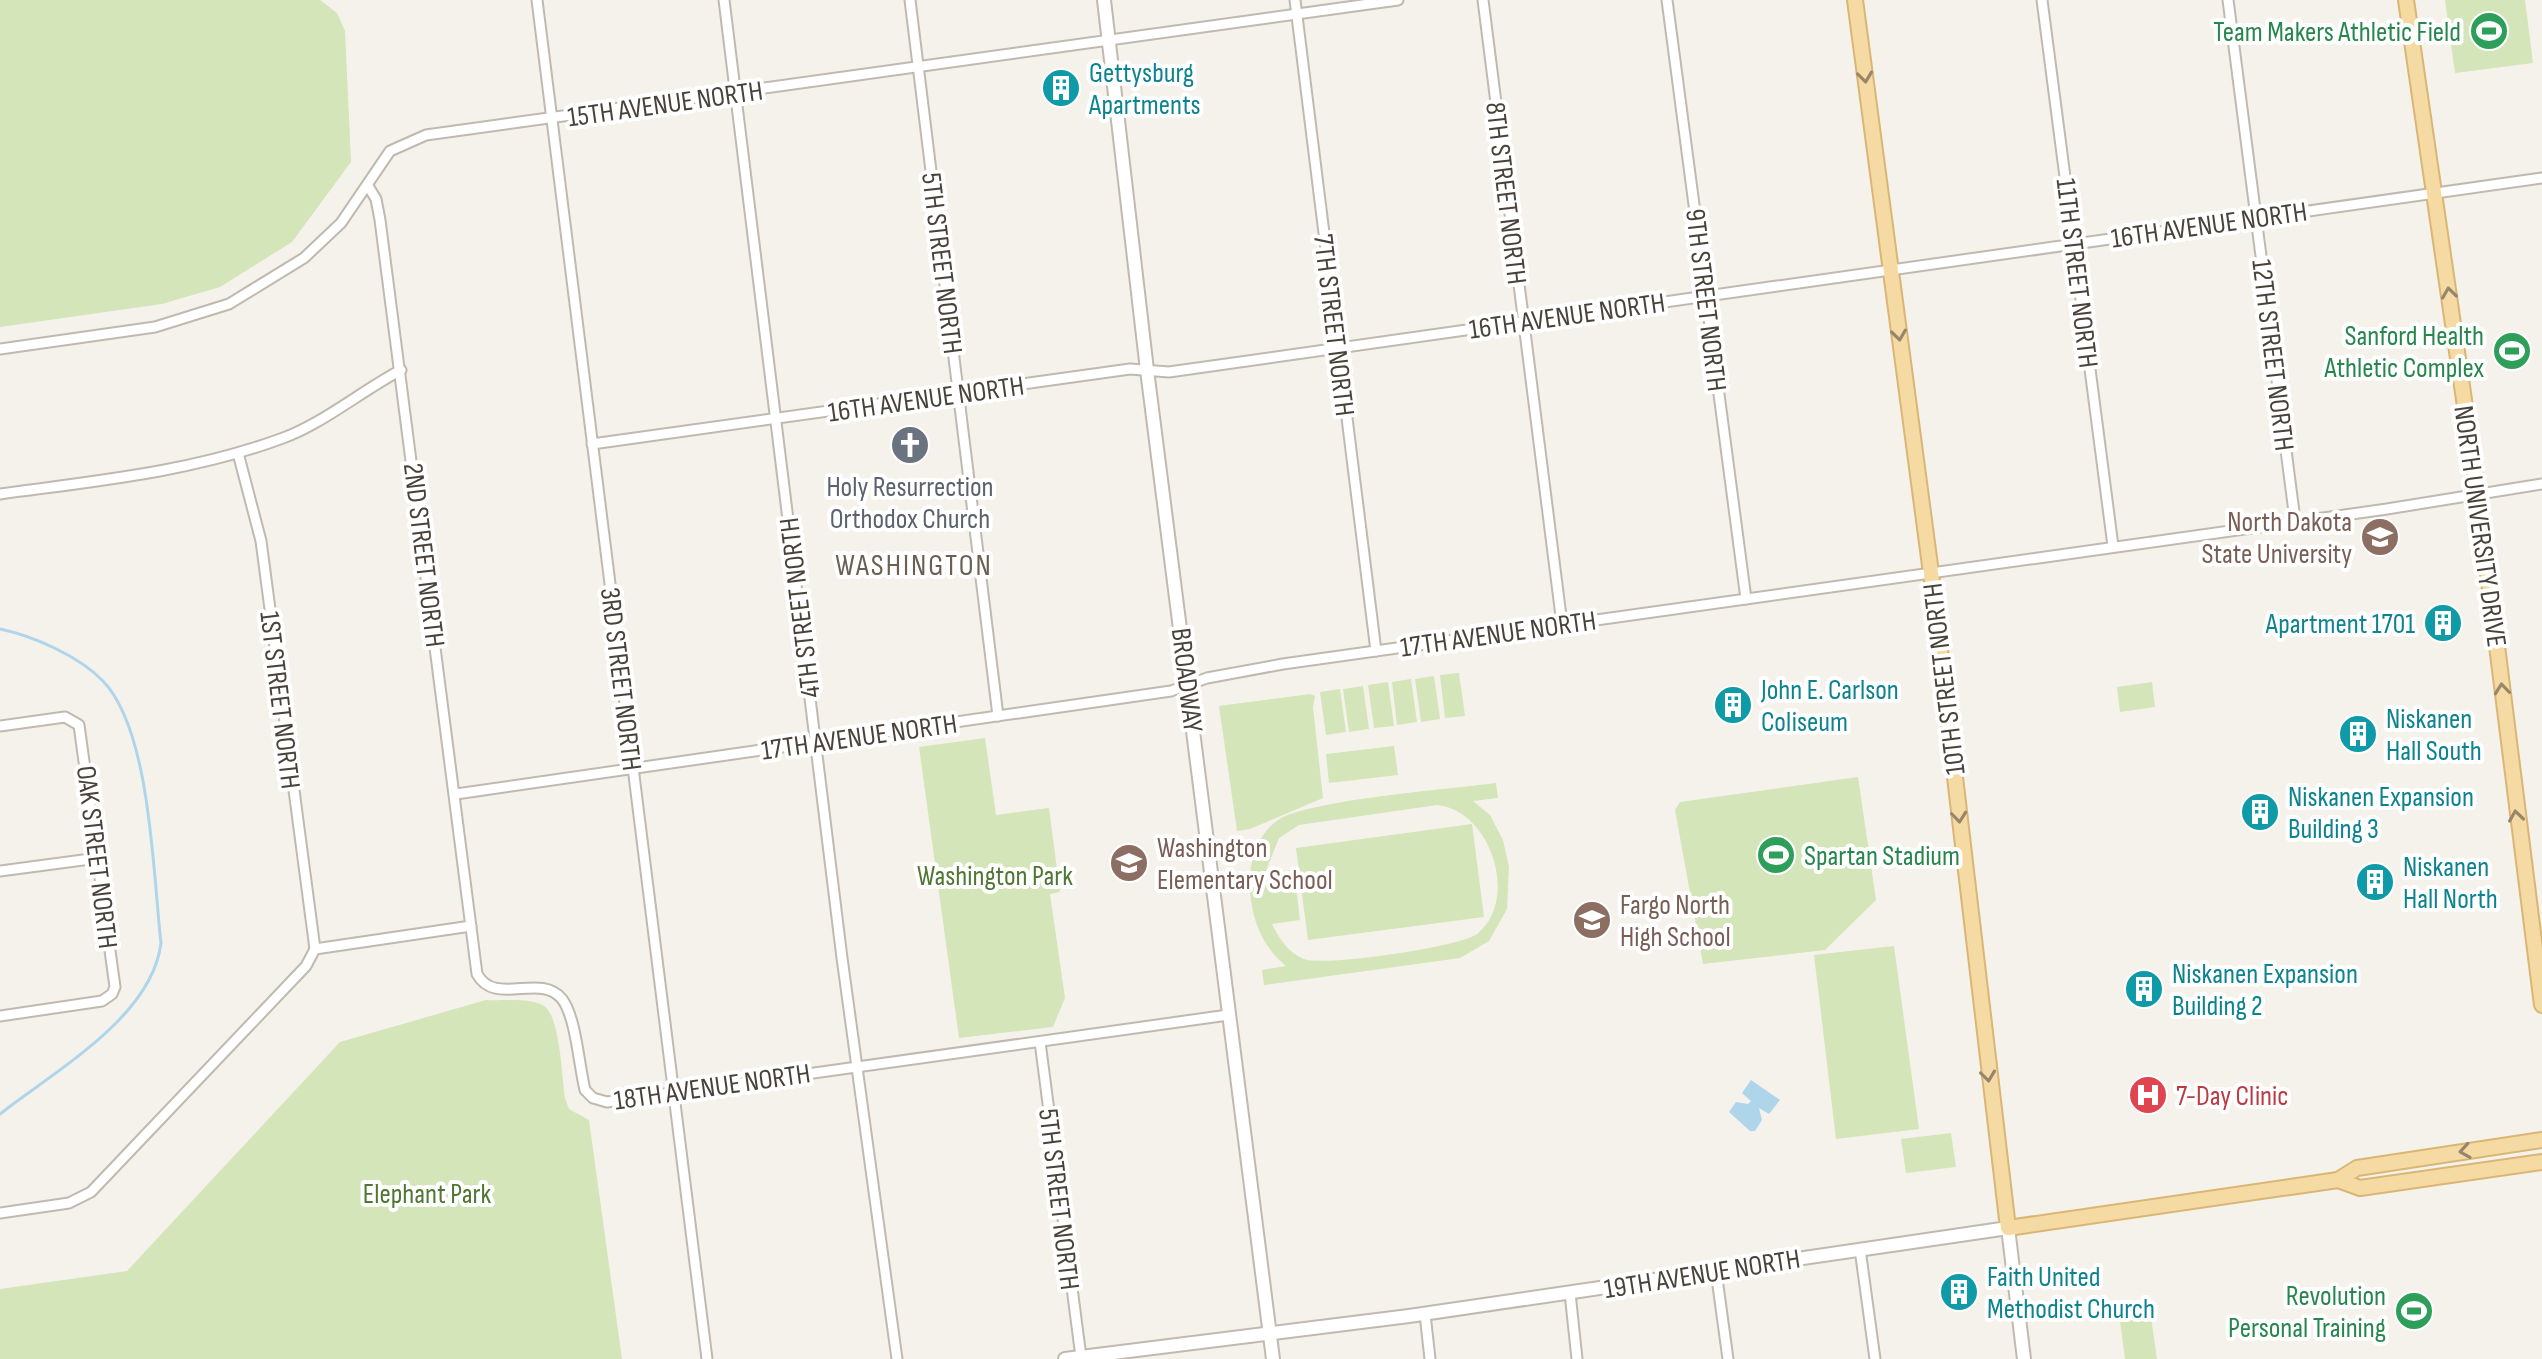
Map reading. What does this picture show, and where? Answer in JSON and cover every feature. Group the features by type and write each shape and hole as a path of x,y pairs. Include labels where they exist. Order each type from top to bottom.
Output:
{"main road":[{"name":"10TH STREET NORTH","path":"1855,0 1931,573 1968,914 2008,1228"},
{"name":"NORTH UNIVERSITY DRIVE","path":"2406,0 2477,494 2542,1005"},
{"name":"19TH AVENUE NORTH","path":"2008,1228 2338,1180 2357,1168 2542,1140"},
{"name":"19TH AVENUE NORTH","path":"2338,1180 2360,1188 2542,1162"}],"street":[{"name":"3RD STREET NORTH","path":"537,0 707,1359"},
{"name":"4TH STREET NORTH","path":"724,0 815,743 897,1359"},
{"name":"5TH STREET NORTH","path":"910,0 998,716"},
{"name":"BROADWAY","path":"1104,0 1147,370 1273,1359"},
{"name":"7TH STREET NORTH","path":"1295,0 1376,651"},
{"name":"15TH AVENUE NORTH","path":"0,349 155,327 229,304 304,258 341,223 390,151 404,142 426,135 1398,0"},
{"name":"8TH STREET NORTH","path":"1483,0 1562,624"},
{"name":"9TH STREET NORTH","path":"1667,0 1746,599"},
{"name":"11TH STREET NORTH","path":"2042,0 2113,546"},
{"name":"12TH STREET NORTH","path":"2228,0 2295,520"},
{"name":"16TH AVENUE NORTH","path":"592,444 1130,369 1169,372 2542,178"},
{"name":"2ND STREET NORTH","path":"368,186 376,199 380,220 401,370 471,926"},
{"path":"0,494 157,473 238,453 287,437 401,370"},
{"name":"1ST STREET NORTH","path":"238,453 261,541 315,949"},
{"name":"17TH AVENUE NORTH","path":"456,794 998,716 1189,685 1283,664 2542,484"},
{"name":"OAK STREET NORTH","path":"0,726 65,717 75,721 81,732 114,985 112,994 102,1001 0,1016"},
{"path":"0,871 98,858"},
{"path":"0,1213 69,1203 91,1192 306,966 315,949 471,926"},
{"name":"18TH AVENUE NORTH","path":"471,926 477,974 486,986 539,988 560,996 569,1010 585,1090 593,1098 607,1102 1228,1015"},
{"name":"5TH STREET NORTH","path":"1040,1042 1081,1357"},
{"name":"19TH AVENUE NORTH","path":"1065,1359 1425,1314 2008,1228"},
{"name":"10TH STREET NORTH","path":"2008,1228 2024,1359"},
{"path":"1860,1249 1875,1359"},
{"path":"1716,1271 1728,1359"},
{"path":"1570,1293 1577,1359"},
{"path":"1425,1314 1430,1359"}],"green space":[{"path":"0,0 320,0 337,13 345,31 351,162 292,242 220,287 162,304 0,327"},
{"name":"Team Makers Athletic Field","path":"2445,0 2525,0 2533,63 2455,73"},
{"path":"1459,673 1465,716 1445,718 1440,675"},
{"path":"1434,676 1440,719 1421,722 1415,679"},
{"path":"1411,679 1417,722 1397,725 1392,682"},
{"path":"1388,682 1394,726 1374,728 1368,685"},
{"path":"2152,682 2155,707 2120,712 2117,687"},
{"path":"1363,686 1369,729 1349,732 1343,689"},
{"path":"1340,689 1346,732 1326,735 1320,692"},
{"path":"1310,694 1315,696 1313,707 1323,798 1250,829 1237,831 1219,706"},
{"name":"Washington Park","path":"985,738 996,815 1049,808 1060,892 1050,894 1065,998 1053,1027 959,1038 919,747"},
{"path":"1394,746 1398,775 1329,783 1326,754"},
{"name":"Spartan Stadium","path":"1858,777 1876,900 1825,950 1703,964 1675,810 1680,802"},
{"path":"1496,783 1498,798 1473,801 1490,815 1503,840 1509,867 1507,909 1489,941 1460,958 1264,985 1262,970 1286,966 1265,942 1251,902 1252,862 1259,842 1270,826 1294,813 1348,801","holes":["1437,805 1456,811 1472,822 1485,839 1497,880 1496,900 1490,919 1477,934 1420,950 1316,961 1293,953 1278,935 1272,924 1300,920 1294,870 1265,873 1279,838 1299,825"]},
{"path":"1472,824 1484,917 1308,940 1296,848"},
{"path":"1894,946 1919,1129 1836,1139 1814,955"},
{"name":"Elephant Park","path":"486,1000 538,1003 544,1006 554,1022 565,1098 569,1109 589,1120 622,1359 0,1359 0,1289 127,1271 340,1042"},
{"path":"1951,1133 1956,1167 1906,1173 1901,1139"},
{"path":"2144,1300 2149,1302 2157,1359 2125,1359 2118,1306"}],"water":[{"path":"1751,1080 1780,1100 1769,1114 1759,1108 1762,1120 1755,1131 1750,1131 1729,1112 1736,1102 1748,1104 1751,1101 1742,1093"}],"waterway":[{"path":"0,629 69,655 103,681 119,704 131,733 147,805 161,943 154,970 140,995 121,1018 73,1060 0,1114"}],"place":[{"name":"Team Makers Athletic Field","path":"2489,31"},
{"name":"Gettysburg Apartments","path":"1061,88"},
{"name":"Sanford Health Athletic Complex","path":"2512,351"},
{"name":"Holy Resurrection Orthodox Church","path":"910,445"},
{"name":"North Dakota State University","path":"2380,537"},
{"name":"Apartment 1701","path":"2443,623"},
{"name":"John E. Carlson Coliseum","path":"1733,705"},
{"name":"Niskanen Hall South","path":"2358,734"},
{"name":"Niskanen Expansion Building 3","path":"2260,812"},
{"name":"Spartan Stadium","path":"1776,855"},
{"name":"Washington Elementary School","path":"1129,863"},
{"name":"Niskanen Hall North","path":"2375,882"},
{"name":"Fargo North High School","path":"1592,920"},
{"name":"Niskanen Expansion Building 2","path":"2144,989"},
{"name":"7-Day Clinic","path":"2148,1095"},
{"name":"Faith United Methodist Church","path":"1959,1292"},
{"name":"Revolution Personal Training","path":"2414,1311"}],"district":[{"name":"WASHINGTON","path":"914,565"}]}
